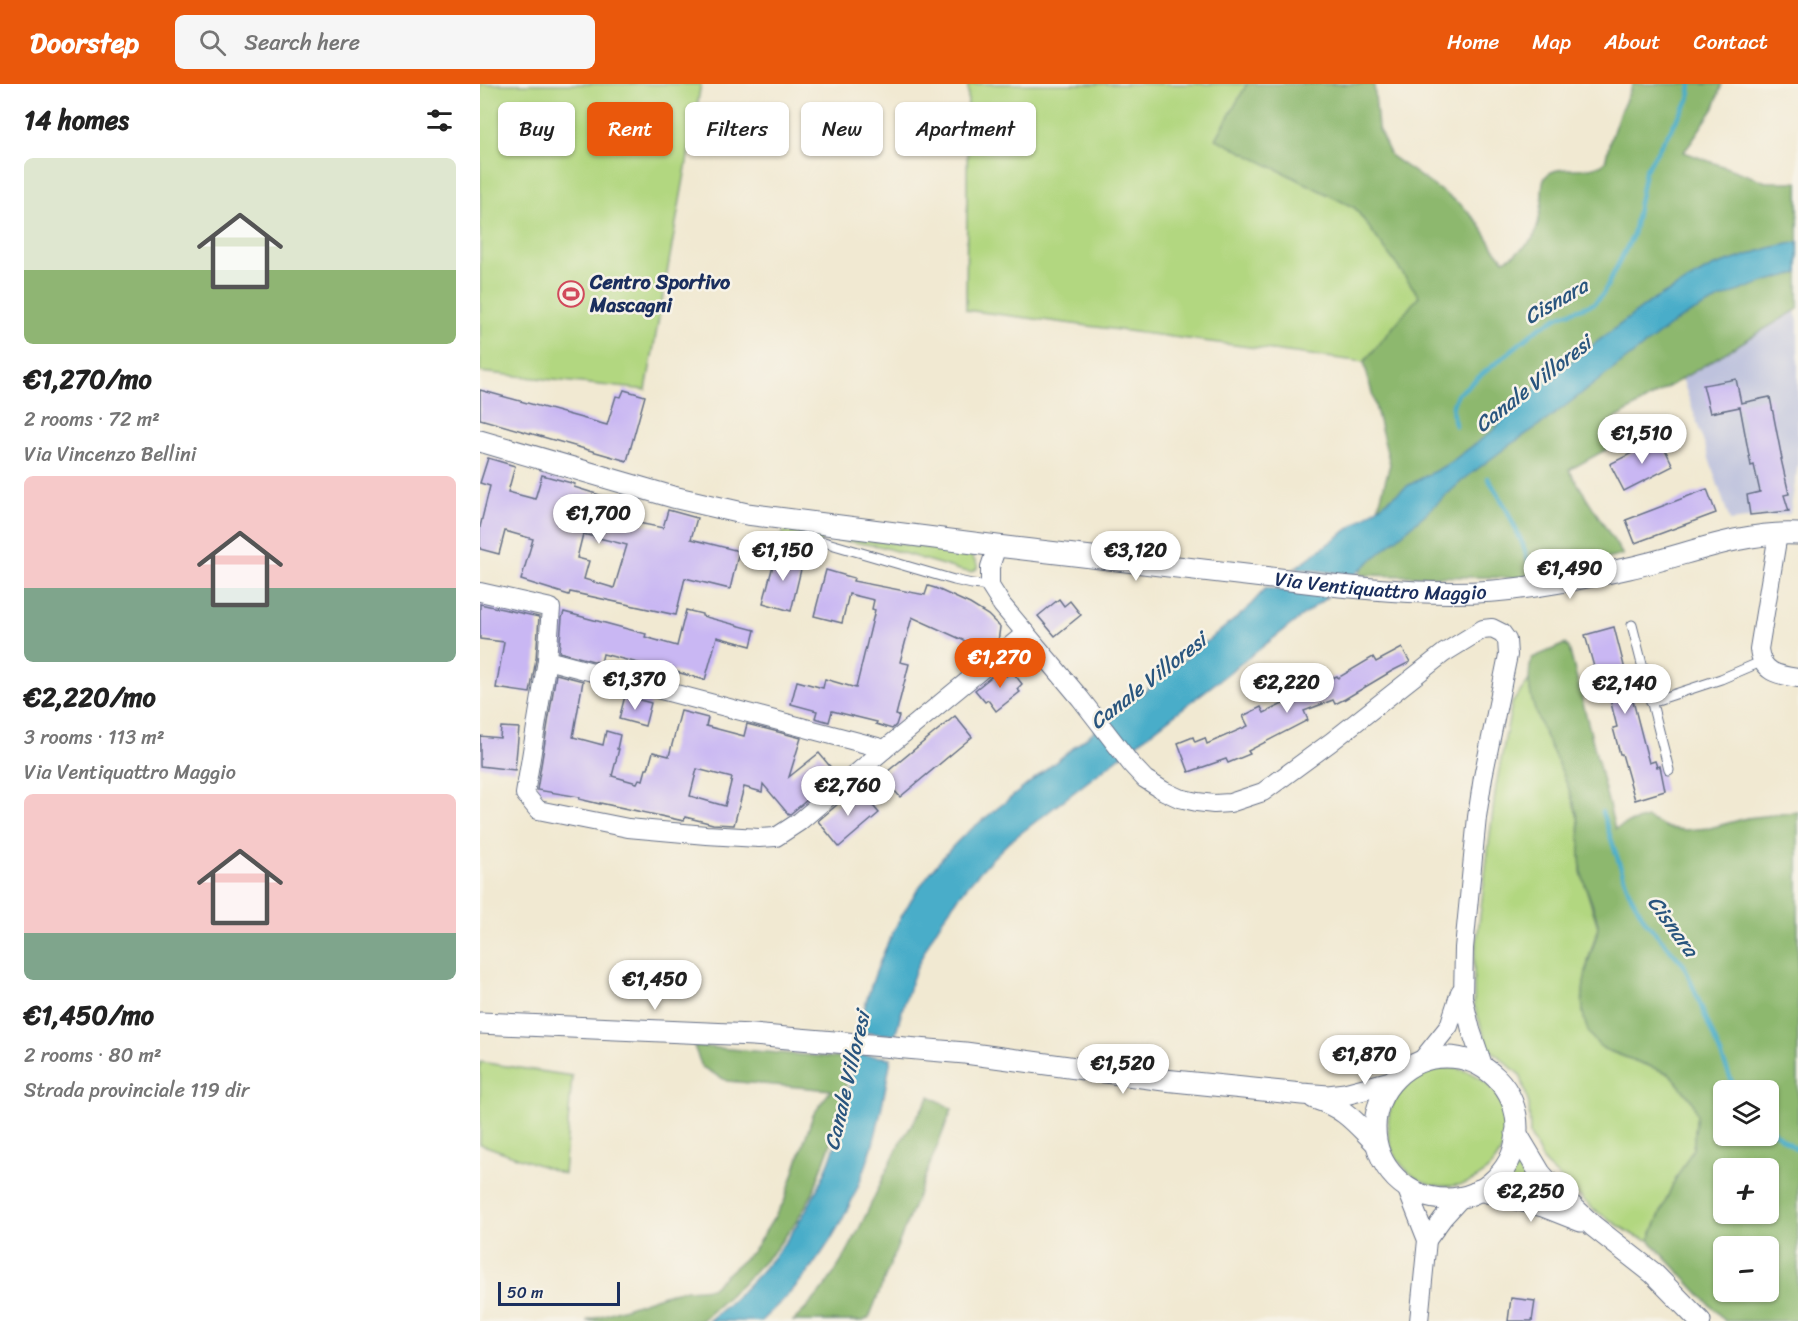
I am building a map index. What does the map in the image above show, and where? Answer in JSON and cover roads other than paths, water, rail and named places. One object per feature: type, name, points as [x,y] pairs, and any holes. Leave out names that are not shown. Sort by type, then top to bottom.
[{"type":"street","name":"Via Ventiquattro Maggio","points":[[480,443],[711,507],[997,546],[1391,591],[1456,592],[1527,588],[1631,568],[1740,539],[1788,534]]},
{"type":"street","points":[[1788,534],[1759,649],[1763,661],[1772,672],[1798,678]]},
{"type":"street","points":[[997,546],[990,567],[990,586],[1002,604],[1131,764],[1146,779],[1179,798],[1214,804],[1230,803],[1263,792],[1444,653],[1483,629],[1492,628],[1502,633],[1507,640],[1508,655],[1477,817],[1462,981],[1449,1026],[1421,1061]]},
{"type":"street","points":[[480,592],[551,608],[547,660],[525,794],[538,810],[628,828],[706,835],[776,837],[799,822],[1026,633]]},
{"type":"street","points":[[547,660],[885,749]]},
{"type":"street","points":[[1462,981],[1466,1012],[1485,1068]]},
{"type":"street","points":[[480,1023],[753,1035],[827,1041],[1012,1058],[1084,1070],[1302,1095],[1345,1094],[1391,1082]]},
{"type":"street","points":[[1427,1240],[1443,1218],[1471,1193],[1491,1182],[1505,1166],[1514,1147],[1516,1133],[1515,1114],[1509,1097],[1503,1086],[1485,1068],[1460,1058],[1440,1057],[1410,1066],[1391,1082],[1381,1099],[1375,1117],[1376,1143],[1387,1168],[1406,1187],[1428,1196],[1440,1198],[1471,1193],[1543,1206],[1593,1226]]},
{"type":"street","points":[[1302,1095],[1338,1108],[1349,1115],[1376,1143]]},
{"type":"street","points":[[1516,1133],[1540,1173],[1554,1189],[1593,1226],[1653,1273],[1700,1321]]},
{"type":"street","points":[[1406,1187],[1427,1240],[1419,1321]]},
{"type":"lane","points":[[824,542],[972,585],[990,586]]},
{"type":"lane","points":[[1632,625],[1669,770]]},
{"type":"lane","points":[[1651,702],[1720,679],[1763,661]]},
{"type":"water","name":"Canale Villoresi","points":[[1798,242],[1798,273],[1735,293],[1675,322],[1543,423],[1463,480],[1354,575],[1295,568],[1409,485],[1448,464],[1494,430],[1521,399],[1650,302],[1712,267],[1769,248]]},
{"type":"water","name":"Canale Villoresi","points":[[1266,588],[1327,597],[1008,843],[981,870],[935,931],[914,973],[895,1035],[858,1032],[874,977],[896,926],[910,901],[944,856],[964,835],[1245,611]]},
{"type":"water","name":"Canale Villoresi","points":[[855,1054],[891,1058],[873,1144],[860,1182],[842,1219],[810,1270],[761,1321],[708,1321],[730,1303],[769,1262],[802,1217],[816,1192],[840,1129]]},
{"type":"waterway","name":"Cisnara","points":[[1456,426],[1452,409],[1458,394],[1540,327],[1562,315],[1593,304],[1603,294],[1633,235],[1645,171],[1689,100],[1691,84]]},
{"type":"waterway","name":"Cisnara","points":[[1488,478],[1506,508],[1523,545],[1533,576]]},
{"type":"waterway","name":"Cisnara","points":[[1602,812],[1629,892],[1646,922],[1684,965],[1731,1080]]},
{"type":"waterway","name":"Cisnara","points":[[1779,1136],[1798,1150]]},
{"type":"place","name":"Centro Sportivo Mascagni","points":[[571,294]]}]
